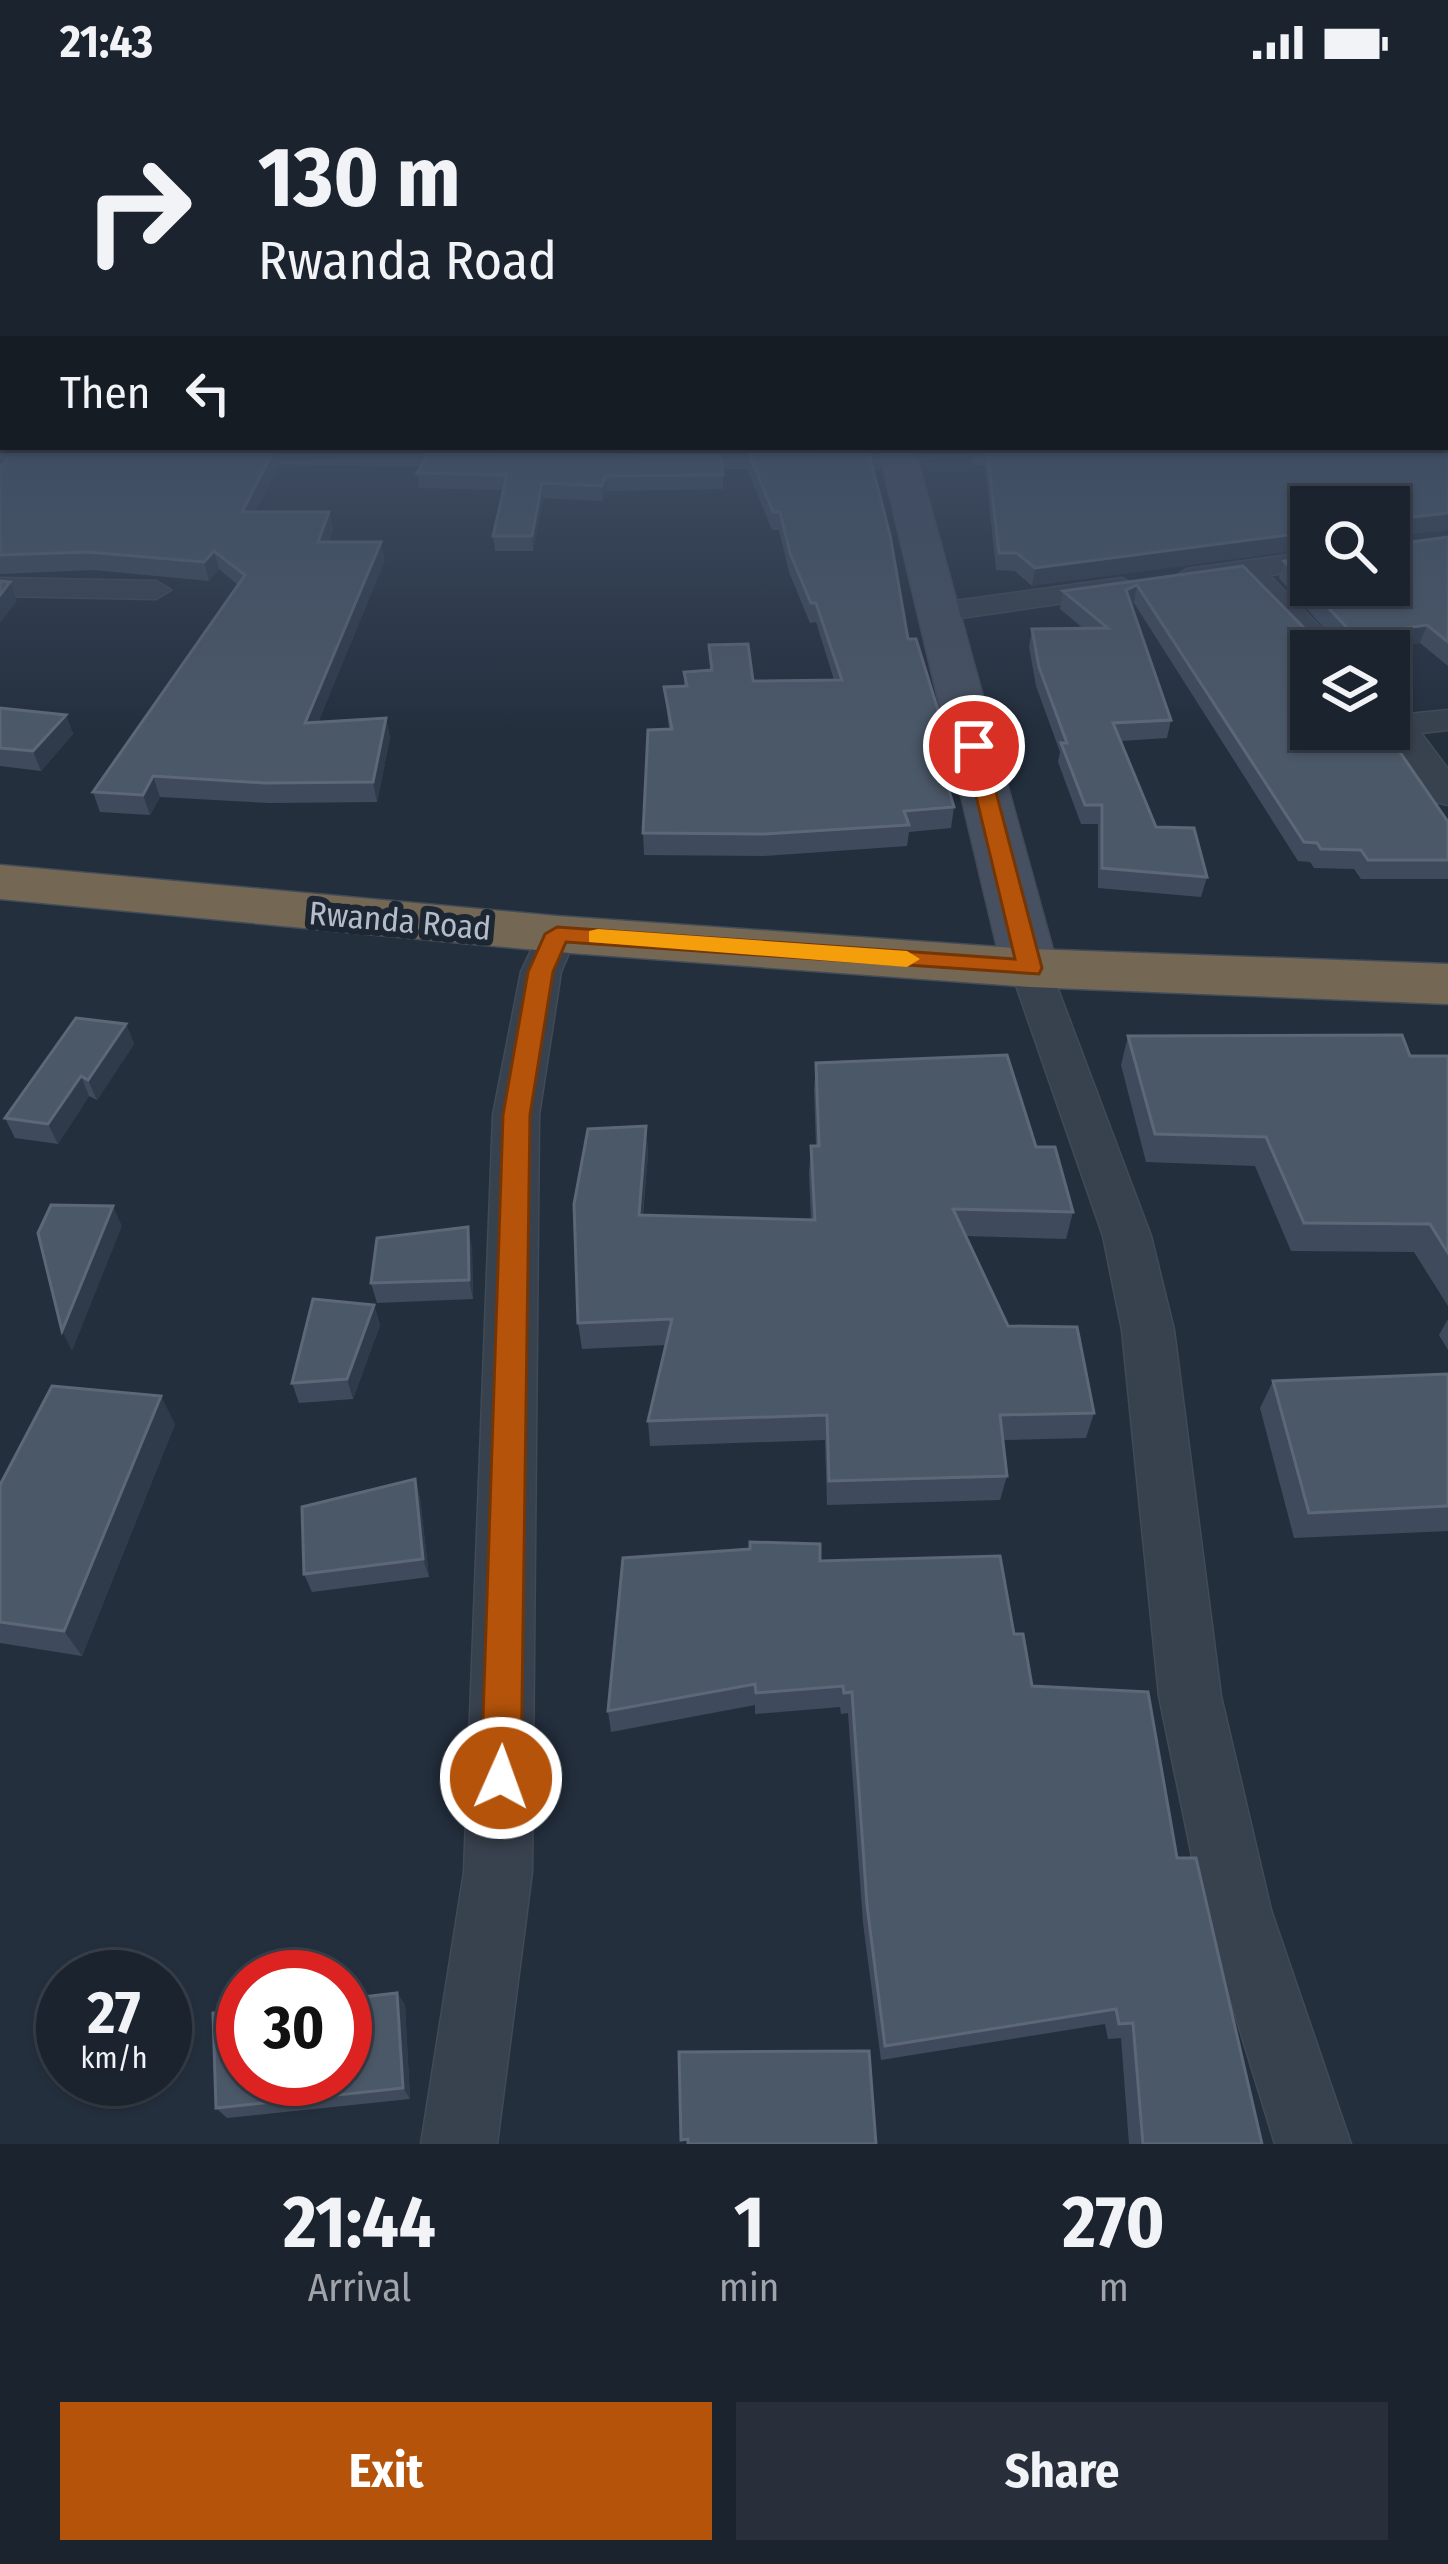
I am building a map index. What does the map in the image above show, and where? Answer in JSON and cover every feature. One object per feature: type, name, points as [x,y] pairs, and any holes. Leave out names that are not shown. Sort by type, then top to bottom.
[{"type":"highway","name":"Rwanda Road","points":[[0,882],[557,934],[1030,968],[1448,984]]},
{"type":"street","points":[[919,534],[1030,968],[1127,1236],[1148,1330],[1190,1696],[1237,1910],[1313,2144]]},
{"type":"street","points":[[940,612],[1290,564]]},
{"type":"street","points":[[1247,570],[1307,630]]},
{"type":"street","points":[[0,587],[156,590]]},
{"type":"street","points":[[1410,719],[1448,720]]},
{"type":"street","points":[[1410,740],[1448,794]]},
{"type":"street","points":[[459,2144],[498,1872],[516,1115],[541,972],[557,934]]},
{"type":"building","points":[[0,534],[321,534],[318,542],[381,542],[305,723],[386,718],[373,782],[264,783],[153,776],[143,795],[93,792],[245,575],[214,551],[204,562],[87,552],[0,555]]},
{"type":"building","points":[[785,534],[890,534],[908,639],[916,639],[943,726],[952,774],[944,774],[954,807],[904,811],[909,825],[764,834],[643,833],[648,730],[672,729],[664,687],[687,686],[684,672],[712,670],[709,645],[748,644],[753,681],[842,680],[816,603],[811,603]]},
{"type":"building","points":[[997,534],[1290,534],[1035,568],[1017,553],[999,553]]},
{"type":"building","points":[[1448,537],[1448,642],[1427,625],[1349,630],[1327,606],[1410,606],[1410,542]]},
{"type":"building","points":[[1243,566],[1306,630],[1290,630],[1290,750],[1398,750],[1448,822],[1448,860],[1368,860],[1361,850],[1321,849],[1317,843],[1304,842],[1137,585],[1126,590],[1171,720],[1113,723],[1156,827],[1194,828],[1207,877],[1102,868],[1102,805],[1085,805],[1061,743],[1067,743],[1039,667],[1032,629],[1108,628],[1063,591]]},
{"type":"building","points":[[0,708],[66,715],[33,751],[0,748]]},
{"type":"building","points":[[76,1018],[126,1024],[88,1080],[81,1076],[48,1124],[5,1118]]},
{"type":"building","points":[[1402,1035],[1410,1056],[1448,1056],[1448,1253],[1430,1224],[1304,1223],[1266,1137],[1155,1134],[1128,1036]]},
{"type":"building","points":[[1007,1055],[1036,1147],[1055,1147],[1073,1212],[953,1209],[1008,1326],[1077,1327],[1094,1413],[1000,1415],[1007,1476],[829,1481],[827,1415],[648,1421],[672,1319],[578,1323],[574,1204],[588,1129],[646,1126],[639,1215],[815,1220],[811,1146],[819,1146],[816,1063]]},
{"type":"building","points":[[51,1205],[113,1206],[62,1331],[38,1233]]},
{"type":"building","points":[[468,1227],[469,1280],[371,1283],[377,1238]]},
{"type":"building","points":[[313,1299],[374,1305],[347,1379],[292,1383]]},
{"type":"building","points":[[1448,1374],[1448,1506],[1309,1513],[1273,1381]]},
{"type":"building","points":[[52,1386],[161,1396],[64,1631],[0,1622],[0,1485]]},
{"type":"building","points":[[415,1479],[423,1559],[304,1574],[302,1507]]},
{"type":"building","points":[[750,1542],[820,1544],[820,1561],[1000,1556],[1014,1634],[1023,1634],[1032,1686],[1148,1692],[1177,1858],[1196,1858],[1262,2144],[1143,2144],[1133,2023],[1119,2024],[1116,2009],[885,2046],[867,1905],[852,1692],[844,1693],[843,1686],[756,1693],[755,1684],[608,1711],[623,1558],[750,1549]]},
{"type":"building","points":[[397,1993],[403,2088],[372,2091],[372,1996]]},
{"type":"building","points":[[213,2013],[216,2106],[235,2106],[216,2108]]},
{"type":"building","points":[[869,2051],[876,2144],[688,2144],[688,2139],[681,2140],[679,2052]]},
{"type":"slow traffic","points":[[598,937],[907,959]]},
{"type":"route","points":[[501,1778],[516,1115],[541,972],[557,934],[1030,968],[974,746]]}]
